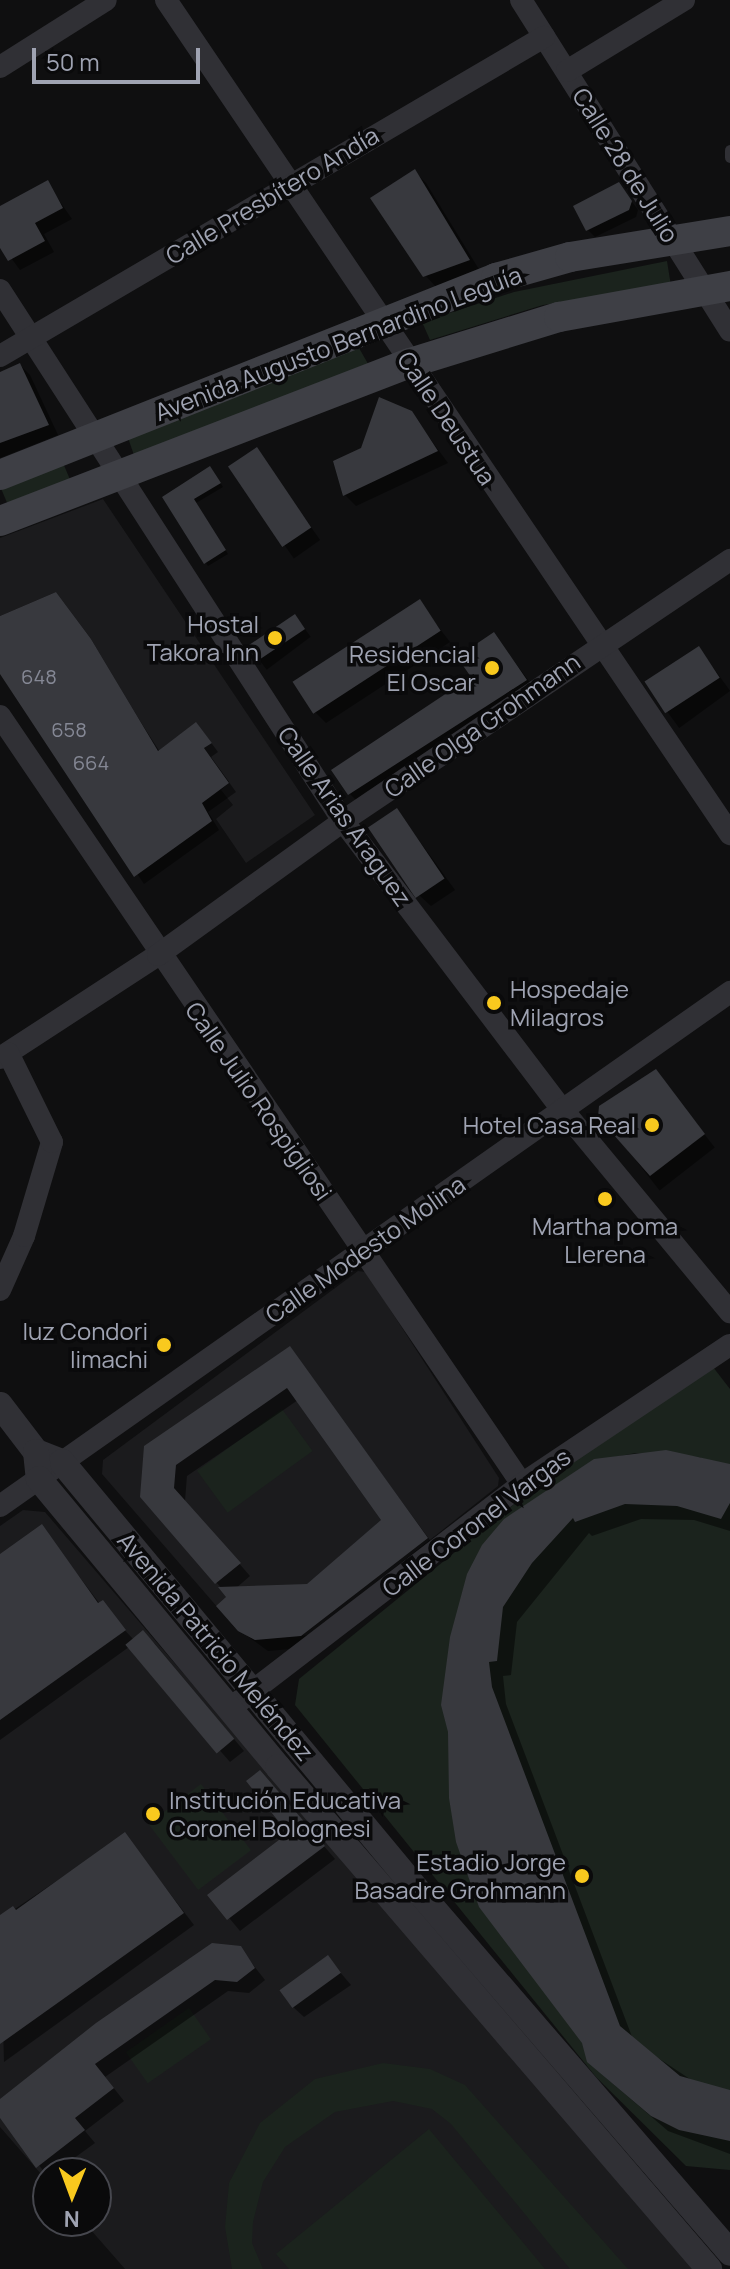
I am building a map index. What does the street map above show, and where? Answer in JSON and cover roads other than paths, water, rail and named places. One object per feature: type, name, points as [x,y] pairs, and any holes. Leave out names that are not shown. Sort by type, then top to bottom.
[{"type":"main road","name":"Avenida Augusto Bernardino Leguía","points":[[0,475],[496,278],[570,257],[730,231]]},
{"type":"main road","name":"Avenida Augusto Bernardino Leguía","points":[[0,521],[410,363],[559,317],[717,288]]},
{"type":"street","points":[[0,67],[106,0]]},
{"type":"street","name":"Calle Deustua","points":[[166,0],[286,185],[730,834]]},
{"type":"street","name":"Calle 28 de Julio","points":[[521,0],[672,238],[717,288],[730,330]]},
{"type":"street","points":[[567,71],[684,0]]},
{"type":"street","name":"Calle Presbítero Andía","points":[[0,356],[30,341],[286,185],[544,37]]},
{"type":"street","name":"Calle Arias Araguez","points":[[0,290],[93,440],[343,821],[562,1109],[730,1312]]},
{"type":"street","name":"Calle Olga Grohmann","points":[[4,1055],[158,955],[343,821],[601,643],[730,560]]},
{"type":"street","name":"Calle Julio Rospigliosi","points":[[0,716],[158,955],[522,1484]]},
{"type":"street","name":"Calle Modesto Molina","points":[[0,1506],[730,992]]},
{"type":"street","points":[[0,1290],[24,1236],[52,1142],[4,1055]]},
{"type":"street","name":"Calle Coronel Vargas","points":[[229,1709],[522,1484],[730,1345]]},
{"type":"street","points":[[0,1405],[36,1452],[39,1479]]},
{"type":"street","name":"Avenida Patricio Meléndez","points":[[36,1452],[62,1462],[302,1750],[730,2253]]},
{"type":"street","name":"Avenida Patricio Meléndez","points":[[39,1479],[278,1767],[709,2269]]},
{"type":"street","points":[[278,1767],[302,1750]]},
{"type":"lane","points":[[730,150],[730,157]]},
{"type":"place","name":"Hostal Takora Inn","points":[[275,638]]},
{"type":"place","name":"Residencial El Oscar","points":[[492,668]]},
{"type":"place","name":"Hospedaje Milagros","points":[[494,1003]]},
{"type":"place","name":"Hotel Casa Real","points":[[652,1125]]},
{"type":"place","name":"Martha poma Llerena","points":[[605,1199]]},
{"type":"place","name":"luz Condori limachi","points":[[164,1345]]},
{"type":"place","name":"Institución Educativa Coronel Bolognesi","points":[[153,1814]]},
{"type":"place","name":"Estadio Jorge Basadre Grohmann","points":[[582,1876]]}]
